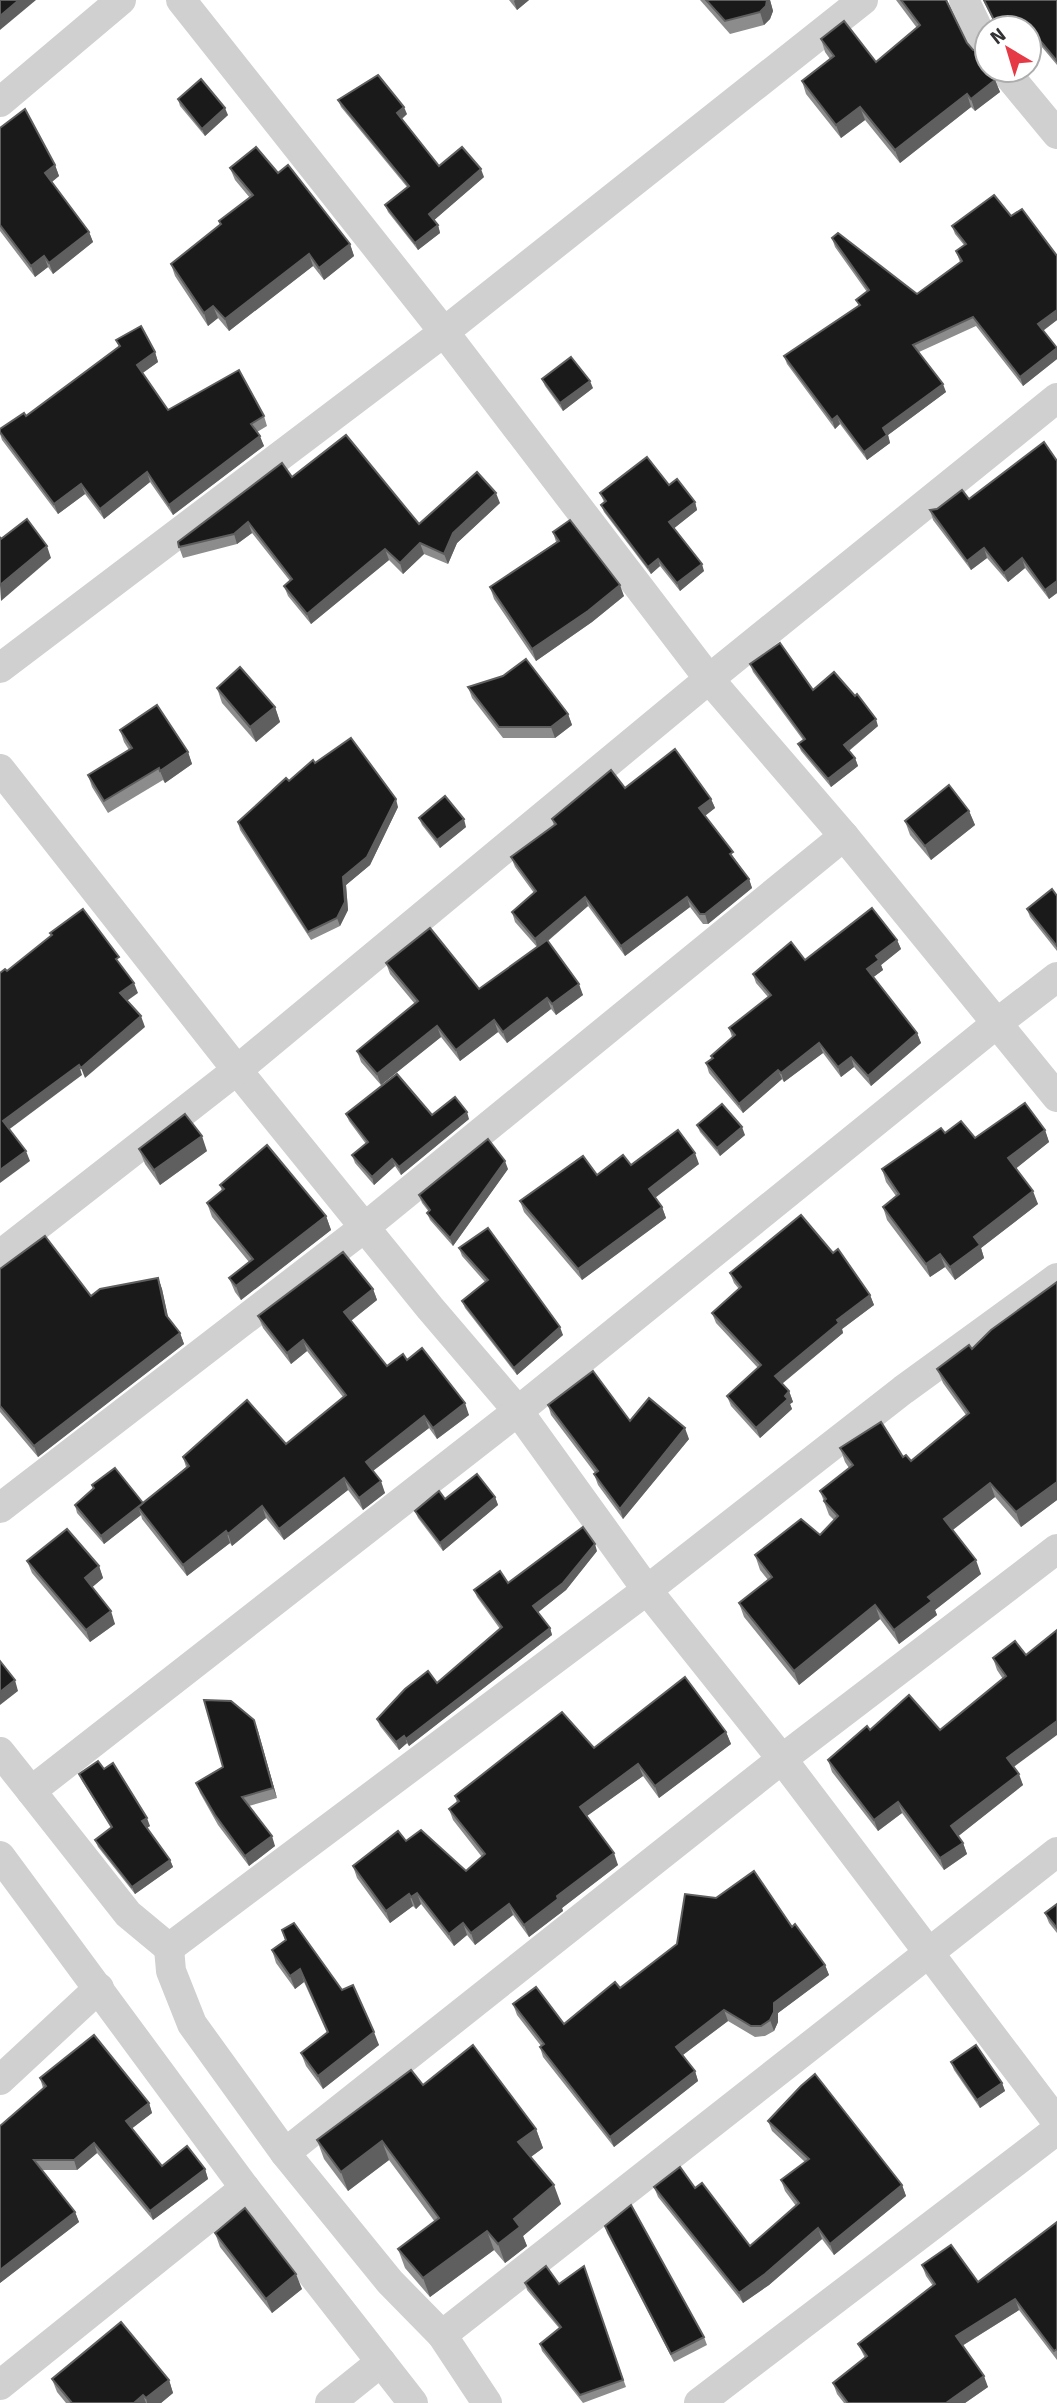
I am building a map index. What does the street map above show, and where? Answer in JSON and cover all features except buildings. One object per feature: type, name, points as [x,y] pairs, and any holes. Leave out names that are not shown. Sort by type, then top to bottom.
[{"type":"street","points":[[0,102],[121,0]]},
{"type":"street","points":[[181,0],[444,332],[709,679],[844,836],[1057,1097]]},
{"type":"street","points":[[0,668],[444,332],[863,0]]},
{"type":"street","points":[[964,0],[973,19]]},
{"type":"street","points":[[1016,84],[1057,134]]},
{"type":"street","points":[[0,1255],[237,1070],[709,679],[1057,398]]},
{"type":"street","points":[[0,769],[237,1070],[430,1308],[518,1411],[647,1590],[782,1759],[1057,2122]]},
{"type":"street","points":[[0,1508],[365,1227],[844,836]]},
{"type":"street","points":[[31,1791],[518,1411],[1057,977]]},
{"type":"street","points":[[169,1948],[647,1590],[904,1390],[1057,1278]]},
{"type":"street","points":[[285,2153],[782,1759],[1057,1549]]},
{"type":"street","points":[[0,1752],[128,1914],[169,1948],[171,1971],[192,2024],[285,2153],[390,2282],[442,2335],[487,2403]]},
{"type":"street","points":[[442,2335],[1057,1852]]},
{"type":"street","points":[[0,1856],[245,2188],[413,2403]]},
{"type":"street","points":[[0,2080],[99,1988]]},
{"type":"street","points":[[699,2403],[1057,2130]]},
{"type":"street","points":[[0,2385],[245,2188]]},
{"type":"street","points":[[330,2403],[381,2362]]}]
